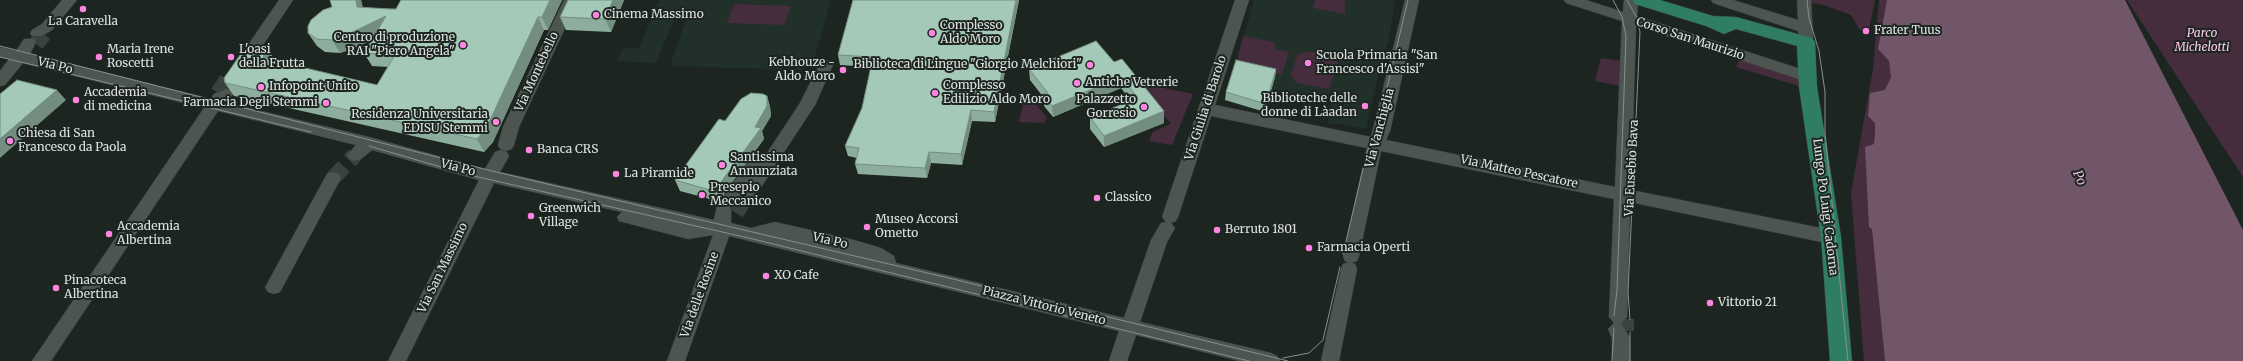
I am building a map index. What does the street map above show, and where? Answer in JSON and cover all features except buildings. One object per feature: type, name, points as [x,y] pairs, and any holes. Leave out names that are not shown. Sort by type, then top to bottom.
[{"type":"main road","name":"Corso San Maurizio","points":[[1641,0],[1712,22],[1730,31],[1806,41]]},
{"type":"main road","name":"Lungo Po Luigi Cadorna","points":[[1806,41],[1808,77],[1830,237],[1840,361]]},
{"type":"street","points":[[0,81],[70,0]]},
{"type":"street","points":[[236,75],[286,0]]},
{"type":"street","name":"Via Montebello","points":[[490,176],[503,151],[511,127],[571,0]]},
{"type":"street","name":"Via Giulia di Barolo","points":[[1130,328],[1166,228],[1242,0]]},
{"type":"street","name":"Via Vanchiglia","points":[[1330,361],[1372,153],[1382,131],[1412,0]]},
{"type":"street","name":"Corso San Maurizio","points":[[1571,0],[1808,77]]},
{"type":"street","name":"Via Eusebio Bava","points":[[1621,361],[1626,195],[1638,40],[1638,33],[1631,20],[1631,0]]},
{"type":"street","points":[[1718,0],[1806,41],[1804,0]]},
{"type":"street","name":"Via Po","points":[[0,52],[34,41],[110,79],[109,86],[116,91],[170,105],[186,107],[218,100],[328,133],[490,176],[590,198],[598,209],[604,212],[688,233],[720,228],[750,234],[957,285]]},
{"type":"street","points":[[720,228],[733,205],[807,104],[813,90],[824,74],[826,65]]},
{"type":"street","points":[[41,361],[218,100]]},
{"type":"street","name":"Via Matteo Pescatore","points":[[1206,109],[1377,142],[1830,237]]},
{"type":"street","points":[[355,156],[369,143]]},
{"type":"street","name":"Via San Massimo","points":[[397,361],[490,176]]},
{"type":"street","points":[[274,287],[333,178]]},
{"type":"street","name":"Via delle Rosine","points":[[676,361],[720,228]]},
{"type":"street","name":"Piazza Vittorio Veneto","points":[[957,285],[1271,361]]},
{"type":"street","points":[[1118,361],[1130,328]]},
{"type":"shaded area","points":[[660,0],[831,0],[813,64],[802,70],[670,66],[687,17],[675,17],[656,63],[617,61],[623,48],[639,48]]},
{"type":"shaded area","name":"Scuola Primaria \"San Francesco d'Assisi\"","points":[[1254,0],[1395,0],[1388,43],[1382,58],[1366,129],[1337,123],[1328,124],[1333,101],[1271,90],[1235,68]]},
{"type":"green space","points":[[1315,0],[1345,0],[1345,14],[1313,8]]},
{"type":"green space","points":[[1804,0],[1875,0],[1868,34],[1860,30],[1851,15],[1824,5],[1805,2]]},
{"type":"green space","points":[[1879,0],[1905,0],[1886,361],[1864,361],[1851,193],[1873,69]]},
{"type":"green space","name":"Parco Michelotti","points":[[2127,0],[2243,0],[2243,177]]},
{"type":"green space","points":[[734,4],[791,6],[784,25],[727,23]]},
{"type":"green space","points":[[1243,36],[1273,42],[1276,45],[1275,49],[1289,52],[1282,75],[1236,65]]},
{"type":"green space","points":[[1308,51],[1330,55],[1338,62],[1329,89],[1297,83],[1291,76],[1297,55]]},
{"type":"green space","points":[[1741,57],[1800,75],[1799,86],[1736,67]]},
{"type":"green space","points":[[1601,58],[1628,62],[1626,87],[1595,81]]},
{"type":"green space","points":[[1144,84],[1193,94],[1172,145],[1149,141],[1153,132],[1171,124],[1142,89]]},
{"type":"green space","points":[[1026,91],[1047,118],[1044,123],[1019,122]]},
{"type":"water","name":"Po","points":[[1887,0],[2125,0],[2243,230],[2243,361],[1885,361],[1872,229],[1869,227],[1865,147],[1874,144],[1875,134],[1875,123],[1868,116],[1870,93],[1885,90],[1891,77],[1889,61],[1878,49]]},
{"type":"tunnel","points":[[36,44],[44,34]]},
{"type":"tunnel","points":[[218,93],[229,77]]},
{"type":"tunnel","points":[[333,178],[355,155]]},
{"type":"tunnel","points":[[736,213],[744,200]]},
{"type":"tunnel","points":[[1626,319],[1626,331]]},
{"type":"tram line","points":[[1343,254],[1367,152],[1377,130],[1408,0]]},
{"type":"tram line","points":[[1613,0],[1622,17],[1626,36],[1617,290],[1614,316]]},
{"type":"tram line","points":[[1627,0],[1637,18],[1640,32],[1628,292],[1630,320]]},
{"type":"tram line","points":[[1807,0],[1809,18],[1819,51],[1825,92],[1825,133],[1848,361]]},
{"type":"tram line","points":[[0,46],[492,171],[953,279],[1288,361]]},
{"type":"tram line","points":[[0,57],[311,132]]},
{"type":"tram line","points":[[369,146],[465,174],[749,238],[1249,361]]},
{"type":"tram line","points":[[1283,358],[1309,353],[1323,340],[1340,267]]},
{"type":"tram line","points":[[1612,361],[1614,328]]},
{"type":"tram line","points":[[1630,332],[1630,361]]},
{"type":"place","name":"La Caravella","points":[[83,9]]},
{"type":"place","name":"Cinema Massimo","points":[[596,15]]},
{"type":"place","name":"Frater Tuus","points":[[1866,31]]},
{"type":"place","name":"Complesso Aldo Moro","points":[[932,33]]},
{"type":"place","name":"Centro di produzione RAI \"Piero Angela\"","points":[[463,45]]},
{"type":"place","name":"Maria Irene Roscetti","points":[[99,57]]},
{"type":"place","name":"L'oasi della Frutta","points":[[231,57]]},
{"type":"place","name":"Scuola Primaria \"San Francesco d'Assisi\"","points":[[1308,63]]},
{"type":"place","name":"Biblioteca di Lingue \"Giorgio Melchiori\"","points":[[1090,65]]},
{"type":"place","name":"Kebhouze - Aldo Moro","points":[[843,70]]},
{"type":"place","name":"Antiche Vetrerie","points":[[1077,83]]},
{"type":"place","name":"Infopoint Unito","points":[[261,87]]},
{"type":"place","name":"Complesso Edilizio Aldo Moro","points":[[935,93]]},
{"type":"place","name":"Accademia di medicina","points":[[76,100]]},
{"type":"place","name":"Farmacia Degli Stemmi","points":[[326,103]]},
{"type":"place","name":"Biblioteche delle donne di Làadan","points":[[1365,106]]},
{"type":"place","name":"Palazzetto Gorresio","points":[[1144,107]]},
{"type":"place","name":"Residenza Universitaria EDISU Stemmi","points":[[496,122]]},
{"type":"place","name":"Chiesa di San Francesco da Paola","points":[[10,141]]},
{"type":"place","name":"Banca CRS","points":[[529,150]]},
{"type":"place","name":"Santissima Annunziata","points":[[722,165]]},
{"type":"place","name":"La Piramide","points":[[616,174]]},
{"type":"place","name":"Presepio Meccanico","points":[[702,195]]},
{"type":"place","name":"Classico","points":[[1097,198]]},
{"type":"place","name":"Greenwich Village","points":[[531,216]]},
{"type":"place","name":"Museo Accorsi Ometto","points":[[867,227]]},
{"type":"place","name":"Berruto 1801","points":[[1217,230]]},
{"type":"place","name":"Accademia Albertina","points":[[109,234]]},
{"type":"place","name":"Farmacia Operti","points":[[1309,248]]},
{"type":"place","name":"XO Cafe","points":[[766,276]]},
{"type":"place","name":"Pinacoteca Albertina","points":[[56,288]]},
{"type":"place","name":"Vittorio 21","points":[[1710,303]]}]
